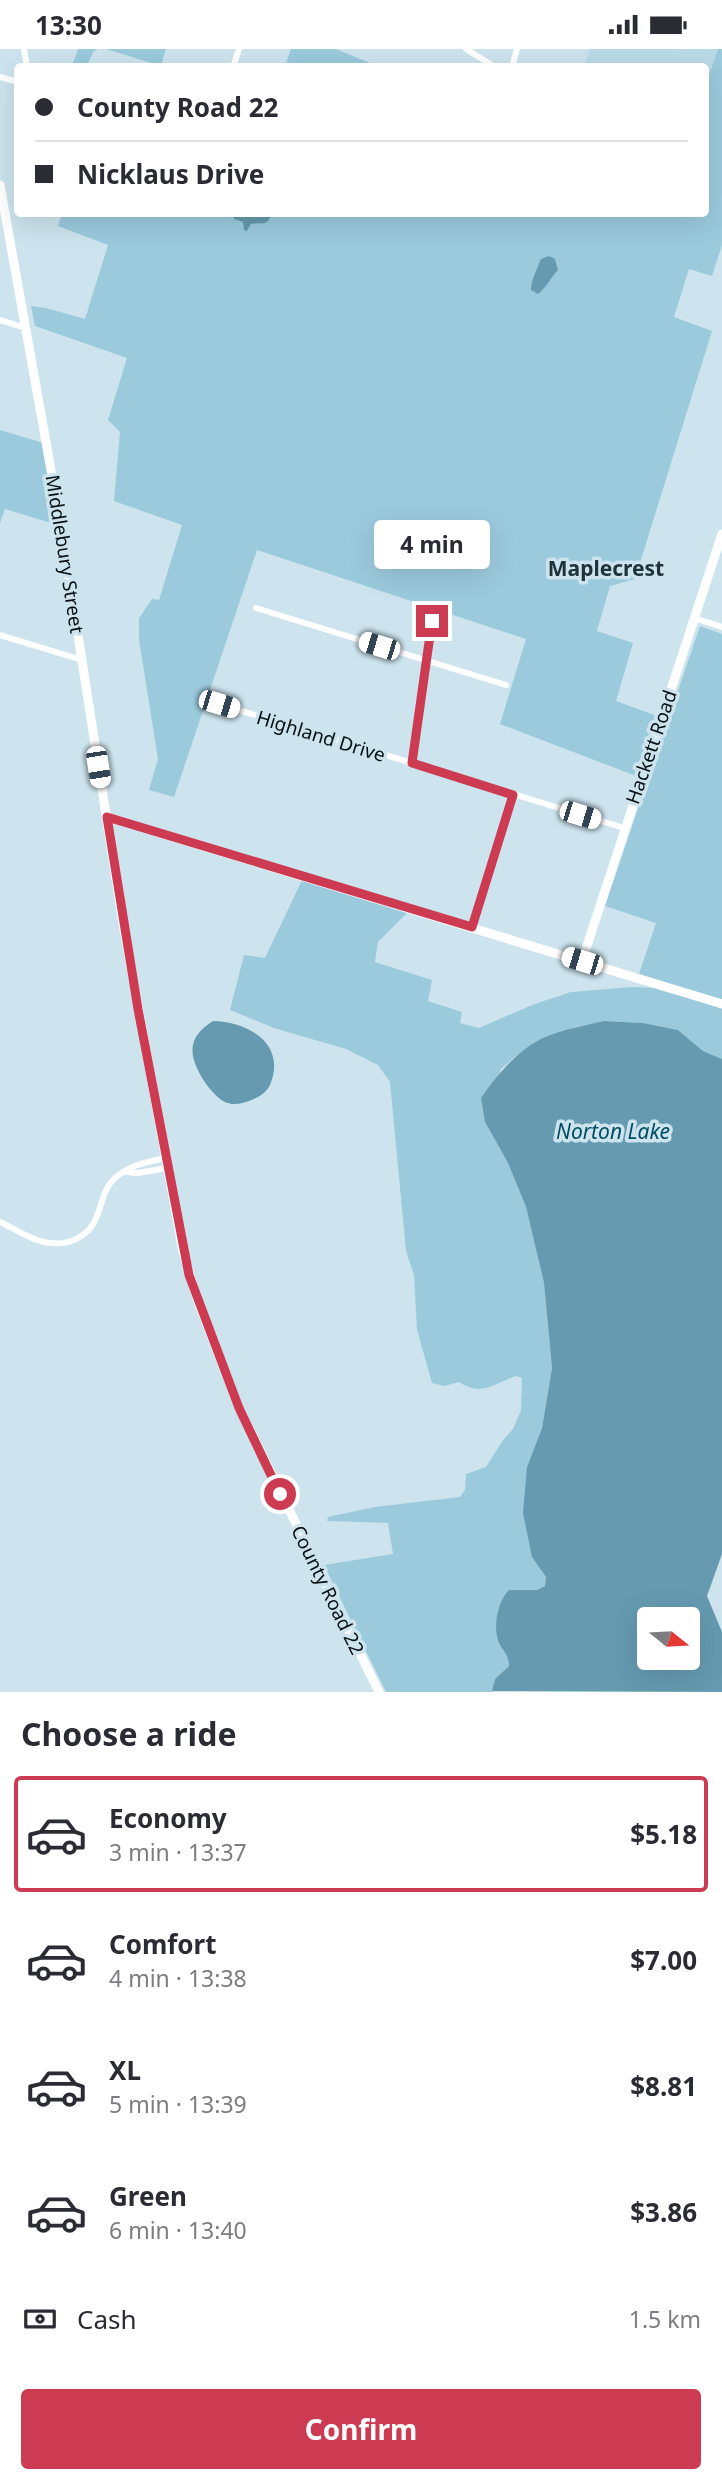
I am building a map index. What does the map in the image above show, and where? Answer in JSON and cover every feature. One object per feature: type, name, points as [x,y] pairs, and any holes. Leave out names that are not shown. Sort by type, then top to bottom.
[{"type":"main road","name":"Middlebury Street","points":[[0,185],[82,660],[123,924]]},
{"type":"main road","name":"Hackett Road","points":[[582,961],[722,534]]},
{"type":"main road","points":[[107,817],[722,1004]]},
{"type":"main road","name":"County Road 22","points":[[123,924],[189,1275],[219,1358],[262,1456],[379,1692]]},
{"type":"street","points":[[466,49],[489,63]]},
{"type":"street","points":[[0,320],[26,328]]},
{"type":"street","points":[[256,608],[506,685]]},
{"type":"street","points":[[694,618],[722,627]]},
{"type":"street","points":[[412,763],[432,621]]},
{"type":"street","points":[[0,635],[82,660]]},
{"type":"street","name":"Highland Drive","points":[[219,704],[624,828]]},
{"type":"street","points":[[472,927],[513,795]]},
{"type":"street","points":[[0,1222],[40,1242],[65,1244],[73,1241],[92,1226],[109,1185],[136,1165],[165,1158]]},
{"type":"street","points":[[125,1172],[138,1173],[167,1168]]},
{"type":"shaded area","points":[[78,49],[97,49],[88,63],[73,63]]},
{"type":"shaded area","points":[[106,49],[166,49],[162,63],[151,63]]},
{"type":"shaded area","points":[[291,49],[336,49],[370,63],[286,63]]},
{"type":"shaded area","points":[[590,49],[718,49],[709,75],[709,63],[585,63]]},
{"type":"shaded area","points":[[718,49],[722,49],[722,245],[712,276],[689,269],[674,317],[712,331],[635,579],[610,586],[597,631],[633,643],[616,701],[657,716],[636,776],[500,724],[526,639],[257,550],[174,797],[149,790],[158,759],[139,640],[139,618],[152,599],[159,600],[182,525],[114,501],[120,432],[108,420],[127,358],[35,326],[31,306],[85,319],[108,245],[58,226],[61,217],[233,217],[244,222],[249,229],[251,224],[266,222],[270,217],[709,217],[709,75]]},
{"type":"shaded area","points":[[0,430],[47,444],[61,526],[5,509],[0,523]]},
{"type":"shaded area","points":[[700,626],[722,634],[722,1004],[639,974],[656,923],[605,906]]},
{"type":"shaded area","points":[[302,880],[408,912],[378,942],[375,962],[432,980],[428,1001],[462,1012],[460,1023],[479,1028],[532,1005],[571,992],[631,987],[655,988],[722,1007],[722,1059],[703,1051],[678,1030],[643,1023],[604,1021],[553,1034],[518,1054],[501,1069],[485,1122],[508,1163],[526,1207],[544,1283],[552,1368],[542,1428],[527,1467],[532,1557],[546,1577],[545,1586],[537,1590],[509,1590],[499,1643],[509,1657],[509,1666],[495,1679],[493,1692],[386,1692],[324,1565],[393,1554],[388,1523],[327,1521],[328,1517],[375,1507],[460,1497],[465,1490],[466,1474],[486,1467],[513,1429],[521,1410],[522,1378],[516,1376],[481,1389],[474,1389],[459,1382],[444,1386],[432,1383],[417,1330],[414,1275],[406,1251],[390,1082],[378,1065],[346,1049],[274,1028],[230,1010],[244,955],[265,958]]},
{"type":"water","points":[[233,217],[270,217],[266,222],[251,224],[247,231],[244,230],[243,222]]},
{"type":"water","points":[[549,256],[555,259],[558,270],[538,294],[531,290],[533,278],[541,259]]},
{"type":"water","points":[[213,1021],[226,1022],[251,1031],[269,1047],[274,1071],[270,1085],[259,1097],[239,1104],[226,1103],[212,1091],[201,1076],[194,1060],[193,1045],[203,1028]]},
{"type":"water","name":"Norton Lake","points":[[604,1021],[643,1023],[678,1030],[703,1051],[722,1059],[722,1554],[707,1596],[722,1632],[722,1692],[492,1691],[495,1679],[509,1666],[496,1632],[501,1602],[509,1590],[537,1590],[545,1586],[546,1577],[532,1557],[523,1513],[527,1467],[542,1428],[552,1368],[544,1283],[526,1207],[508,1163],[485,1122],[481,1098],[504,1068],[523,1051],[556,1033]]},
{"type":"district","name":"Maplecrest","points":[[606,569]]},
{"type":"route","points":[[280,1494],[239,1408],[197,1299],[183,1252],[123,924],[107,817],[472,927],[513,795],[412,763],[432,621]]}]
